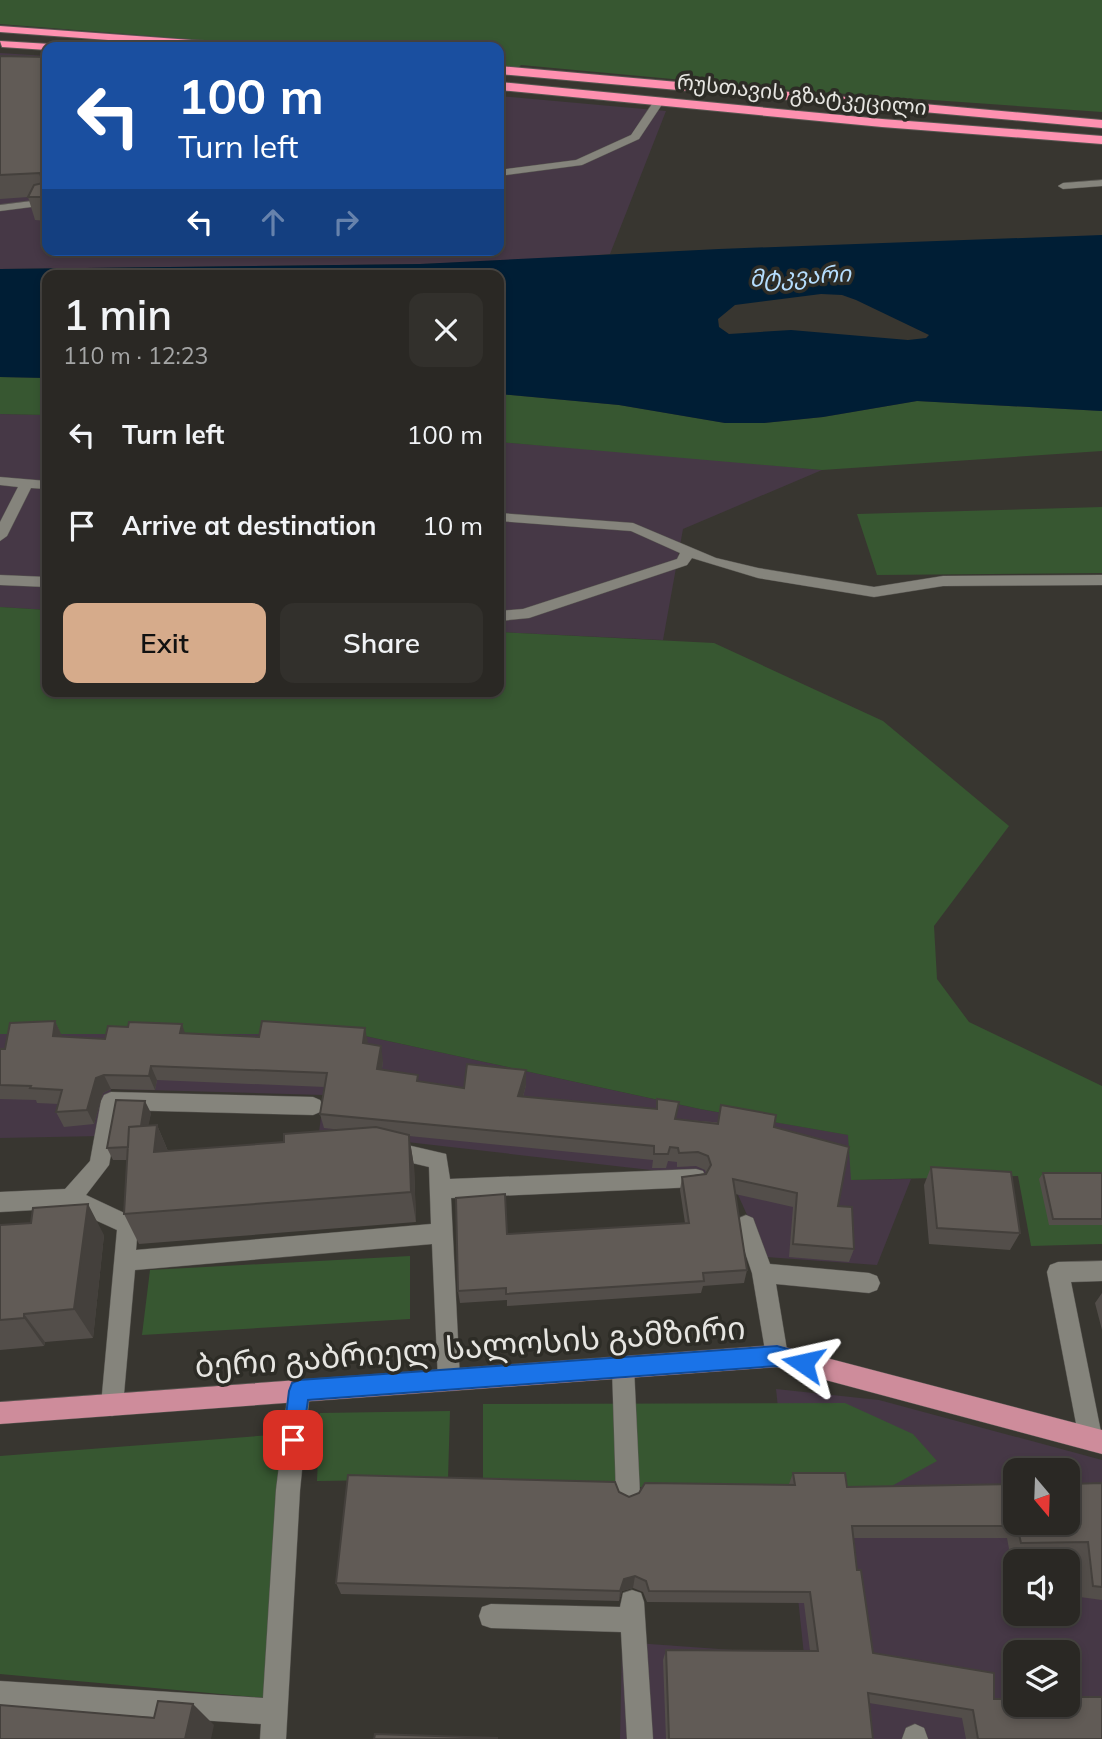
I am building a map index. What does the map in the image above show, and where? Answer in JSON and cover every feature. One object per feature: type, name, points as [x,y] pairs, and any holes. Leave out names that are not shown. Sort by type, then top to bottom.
[{"type":"highway","points":[[0,29],[178,42]]},
{"type":"highway","points":[[0,44],[42,47]]},
{"type":"highway","name":"რუსთავის გზატკეცილი","points":[[504,70],[1102,124]]},
{"type":"highway","name":"რუსთავის გზატკეცილი","points":[[504,86],[882,123],[1102,140]]},
{"type":"main road","name":"ბერი გაბრიელ სალოსის გამზირი","points":[[0,1413],[777,1356],[1097,1440]]},
{"type":"street","points":[[504,172],[578,163],[635,136],[660,100]]},
{"type":"street","points":[[1063,186],[1102,183]]},
{"type":"street","points":[[0,208],[42,203]]},
{"type":"street","points":[[0,481],[42,485]]},
{"type":"street","points":[[0,536],[26,485]]},
{"type":"street","points":[[504,517],[632,527],[711,561],[758,573],[874,592],[943,580],[1102,580]]},
{"type":"street","points":[[504,616],[524,614],[682,562],[690,550]]},
{"type":"street","points":[[0,579],[42,582]]},
{"type":"street","points":[[69,1198],[99,1165],[111,1101],[313,1106]]},
{"type":"street","points":[[388,1150],[439,1160],[449,1380]]},
{"type":"street","points":[[440,1189],[696,1178]]},
{"type":"street","points":[[0,1202],[69,1198],[128,1225],[112,1405]]},
{"type":"street","points":[[746,1225],[762,1273],[777,1356]]},
{"type":"street","points":[[125,1261],[442,1233]]},
{"type":"street","points":[[1097,1440],[1058,1272],[1102,1271]]},
{"type":"street","points":[[762,1273],[869,1283]]},
{"type":"street","points":[[623,1367],[628,1495]]},
{"type":"street","points":[[273,1739],[288,1490],[299,1391]]},
{"type":"street","points":[[491,1616],[633,1611],[640,1739]]},
{"type":"street","points":[[0,1694],[275,1712]]},
{"type":"shaded area","points":[[0,53],[42,56],[42,256],[504,256],[504,96],[666,111],[610,254],[537,260],[420,264],[0,269]]},
{"type":"shaded area","points":[[0,414],[42,415],[42,610],[0,607]]},
{"type":"shaded area","points":[[504,442],[822,470],[683,529],[663,640],[504,632]]},
{"type":"shaded area","points":[[0,1034],[356,1034],[700,1109],[849,1135],[852,1180],[911,1179],[877,1265],[766,1257],[734,1186],[712,1177],[319,1132],[324,1095],[111,1089],[102,1136],[0,1138]]},
{"type":"shaded area","points":[[776,1389],[879,1400],[1102,1460],[1102,1739],[620,1739],[622,1642],[804,1655]]},
{"type":"green space","points":[[0,0],[1102,0],[1102,112],[790,90],[521,65],[518,68],[504,67],[504,42],[227,42],[0,24]]},
{"type":"green space","points":[[0,377],[42,378],[42,415],[0,414]]},
{"type":"green space","points":[[504,394],[619,405],[725,423],[764,423],[823,417],[917,401],[1102,411],[1102,451],[822,470],[504,442]]},
{"type":"green space","points":[[1102,507],[1102,573],[877,575],[857,514]]},
{"type":"green space","points":[[0,607],[42,610],[42,697],[504,697],[504,632],[714,643],[883,721],[1009,826],[934,926],[937,979],[969,1022],[1102,1086],[1102,1244],[1031,1246],[1018,1176],[851,1180],[848,1135],[700,1109],[356,1034],[0,1034]]},
{"type":"green space","points":[[410,1256],[410,1319],[142,1335],[150,1270]]},
{"type":"green space","points":[[845,1403],[913,1434],[937,1461],[879,1493],[483,1483],[483,1404]]},
{"type":"green space","points":[[450,1411],[448,1479],[317,1481],[320,1413]]},
{"type":"green space","points":[[284,1434],[264,1698],[0,1674],[0,1456]]},
{"type":"water","name":"მტკვარი","points":[[1102,235],[1102,411],[917,401],[823,417],[764,423],[725,423],[619,405],[504,394],[504,270],[42,270],[42,378],[0,377],[0,269],[420,264],[719,249]],"holes":[[[821,294],[842,295],[929,335],[926,338],[908,340],[791,330],[729,334],[719,327],[718,319],[735,305]]]},
{"type":"building","points":[[0,56],[42,57],[42,180],[40,173],[0,175]]},
{"type":"building","points":[[42,183],[42,197],[28,197],[34,185]]},
{"type":"building","points":[[55,1021],[53,1036],[105,1039],[108,1026],[128,1027],[129,1022],[182,1024],[180,1033],[259,1037],[262,1021],[365,1028],[363,1043],[381,1046],[377,1069],[418,1075],[417,1081],[464,1088],[467,1064],[526,1070],[518,1096],[657,1109],[657,1099],[679,1102],[675,1119],[718,1124],[721,1105],[776,1115],[774,1127],[849,1147],[838,1206],[852,1207],[854,1249],[793,1244],[797,1193],[733,1179],[747,1270],[703,1273],[704,1281],[506,1294],[506,1288],[458,1291],[456,1198],[505,1194],[507,1234],[689,1223],[682,1177],[706,1174],[711,1165],[708,1156],[698,1152],[679,1153],[678,1148],[670,1147],[668,1154],[654,1154],[654,1146],[320,1114],[327,1073],[151,1066],[149,1076],[104,1075],[96,1078],[87,1110],[56,1112],[62,1090],[0,1085],[0,1049],[5,1049],[10,1023]]},
{"type":"building","points":[[116,1100],[145,1101],[141,1126],[129,1127],[128,1147],[107,1148]]},
{"type":"building","points":[[157,1125],[154,1152],[284,1142],[284,1134],[376,1127],[409,1135],[411,1192],[124,1214],[129,1127]]},
{"type":"building","points":[[931,1167],[1011,1172],[1020,1233],[937,1228]]},
{"type":"building","points":[[1043,1173],[1102,1173],[1102,1219],[1053,1219]]},
{"type":"building","points":[[88,1204],[74,1309],[24,1314],[24,1318],[0,1320],[0,1225],[31,1223],[33,1208]]},
{"type":"building","points":[[793,1473],[845,1473],[847,1487],[1003,1484],[1003,1526],[852,1526],[857,1570],[861,1570],[873,1653],[994,1673],[994,1699],[1003,1699],[1003,1717],[1080,1717],[1080,1697],[1102,1697],[1102,1739],[978,1739],[973,1710],[868,1693],[873,1739],[669,1739],[666,1650],[818,1651],[810,1592],[649,1591],[646,1581],[635,1576],[624,1579],[620,1591],[336,1583],[348,1475],[615,1482],[619,1492],[629,1497],[639,1493],[645,1483],[795,1485]]},
{"type":"building","points":[[1102,1483],[1102,1587],[1093,1586],[1088,1542],[1021,1543],[1019,1535],[1080,1535],[1080,1484]]},
{"type":"building","points":[[158,1701],[193,1704],[185,1739],[0,1739],[0,1705],[154,1718]]},
{"type":"building","points":[[375,1734],[497,1738],[497,1739],[374,1739]]},
{"type":"route","points":[[293,1440],[299,1391],[777,1356],[803,1363]]}]
